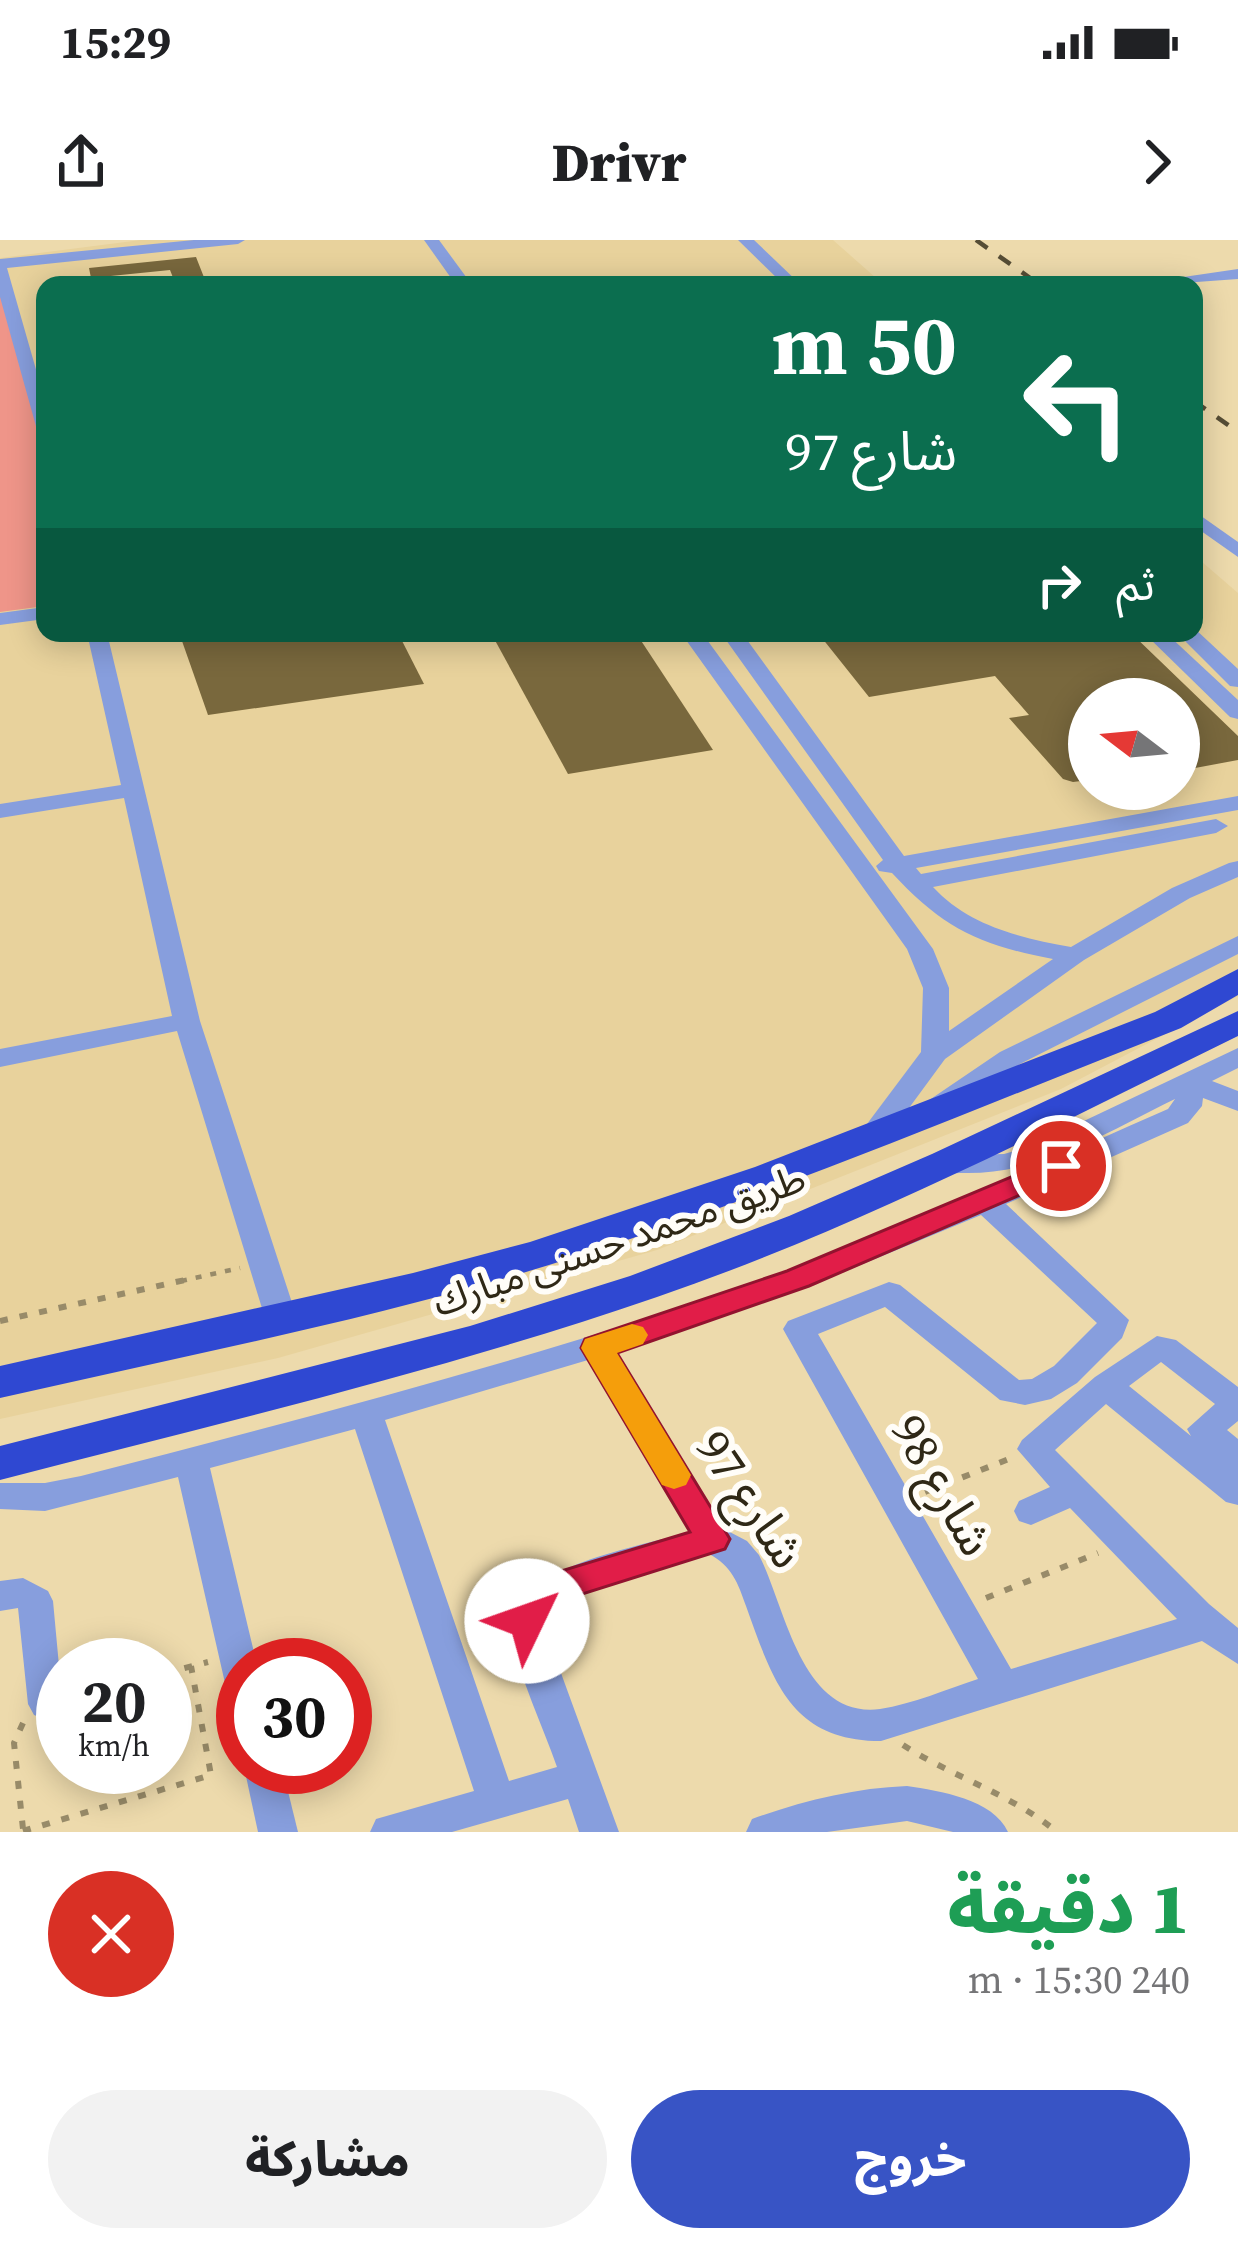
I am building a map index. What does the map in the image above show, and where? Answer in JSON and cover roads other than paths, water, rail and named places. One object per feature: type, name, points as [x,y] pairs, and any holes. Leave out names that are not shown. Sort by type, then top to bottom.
[{"type":"highway","name":"طريق محمد حسنى مبارك","points":[[0,1382],[559,1248],[658,1216],[1168,1020],[1238,980]]},
{"type":"highway","name":"طريق محمد حسنى مبارك","points":[[0,1463],[472,1341],[704,1263],[946,1163],[1238,1022]]},
{"type":"street","points":[[1,257],[165,240]]},
{"type":"street","points":[[412,240],[437,276]]},
{"type":"street","points":[[431,240],[457,276]]},
{"type":"street","points":[[745,240],[783,276]]},
{"type":"street","points":[[770,240],[807,276]]},
{"type":"street","points":[[1,257],[228,241]]},
{"type":"street","points":[[1,257],[36,397]]},
{"type":"street","points":[[1203,279],[1238,274]]},
{"type":"street","points":[[1203,524],[1238,551]]},
{"type":"street","points":[[0,619],[36,614]]},
{"type":"street","points":[[99,642],[187,1021],[281,1318]]},
{"type":"street","points":[[698,642],[928,965],[936,988],[935,1053]]},
{"type":"street","points":[[707,655],[735,642]]},
{"type":"street","points":[[738,642],[906,873],[936,905],[982,934],[1023,948],[1075,955]]},
{"type":"street","points":[[1164,642],[1238,712]]},
{"type":"street","points":[[1197,642],[1238,681]]},
{"type":"street","points":[[0,811],[132,790]]},
{"type":"street","points":[[906,873],[1238,803]]},
{"type":"street","points":[[864,870],[906,873],[1238,822]]},
{"type":"street","points":[[874,1135],[935,1053],[1075,955],[1181,893],[1238,868]]},
{"type":"street","points":[[918,1118],[1010,1058],[1238,944]]},
{"type":"street","points":[[0,1058],[187,1021]]},
{"type":"street","points":[[946,1163],[1004,1164],[1039,1154],[1238,1057]]},
{"type":"street","points":[[1192,1082],[1238,1102]]},
{"type":"street","points":[[0,1496],[45,1497],[368,1415],[597,1348],[798,1279],[1178,1116],[1188,1106],[1192,1082]]},
{"type":"street","name":"شارع 98","points":[[983,1200],[1114,1320],[1111,1330],[1043,1391],[1028,1395],[1011,1391],[889,1293],[799,1329],[1004,1689]]},
{"type":"street","name":"شارع 97","points":[[597,1348],[712,1539],[735,1550],[747,1565],[806,1702],[840,1725],[881,1725],[1004,1689]]},
{"type":"street","points":[[1238,1459],[1204,1430],[1234,1401],[1167,1350],[1157,1348],[1034,1449],[1196,1615],[1238,1649]]},
{"type":"street","points":[[1106,1386],[1238,1492]]},
{"type":"street","points":[[368,1415],[496,1802]]},
{"type":"street","points":[[191,1460],[233,1638]]},
{"type":"street","points":[[1030,1511],[1074,1490]]},
{"type":"street","points":[[599,1832],[528,1631],[529,1611],[554,1588],[712,1539]]},
{"type":"street","points":[[0,1596],[23,1594],[35,1600],[39,1638]]},
{"type":"street","points":[[1004,1689],[1192,1631],[1198,1624],[1196,1615]]},
{"type":"street","points":[[390,1832],[580,1778]]},
{"type":"street","points":[[269,1794],[278,1832]]},
{"type":"street","points":[[766,1832],[893,1802],[936,1807],[988,1832]]},
{"type":"railway","points":[[976,240],[1027,276]]},
{"type":"railway","points":[[1203,407],[1238,432]]}]
